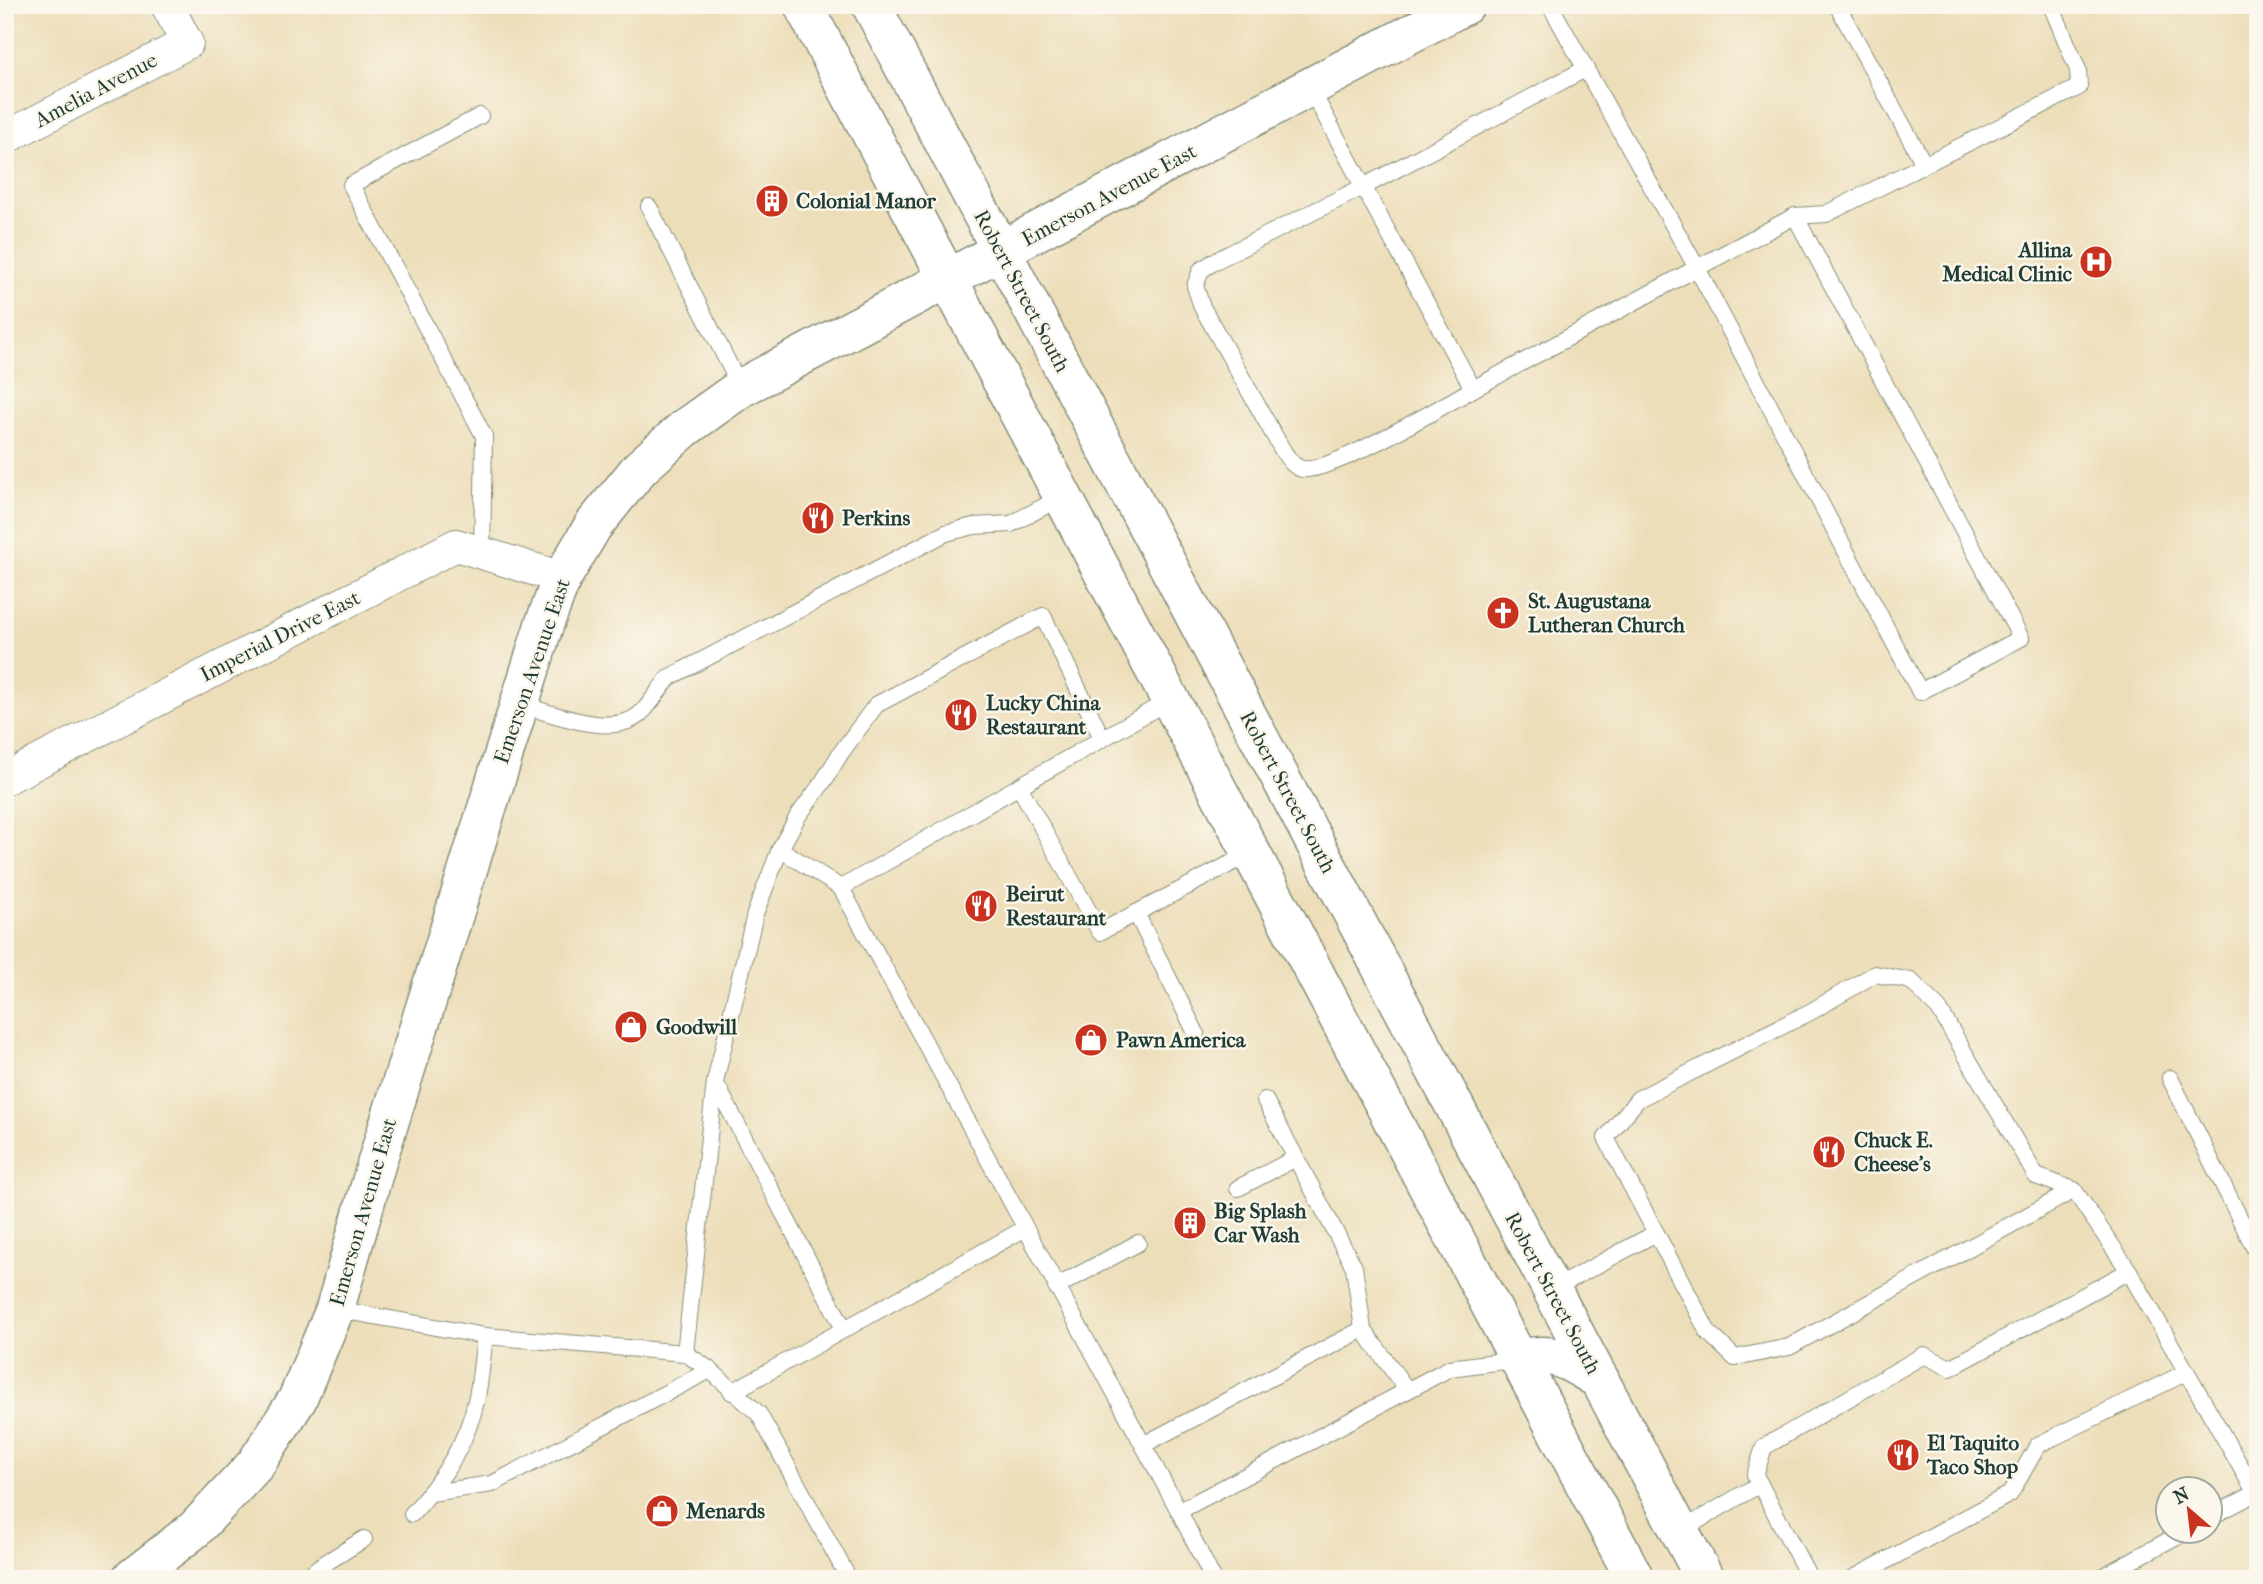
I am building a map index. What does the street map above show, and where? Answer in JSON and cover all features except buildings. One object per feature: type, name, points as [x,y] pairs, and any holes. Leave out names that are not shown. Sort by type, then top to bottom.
[{"type":"main road","points":[[803,5],[1635,1579]]},
{"type":"main road","name":"Robert Street South","points":[[871,5],[1705,1579]]},
{"type":"main road","name":"Emerson Avenue East","points":[[131,1579],[195,1529],[255,1465],[298,1401],[335,1309],[376,1165],[544,625],[562,578],[593,526],[640,468],[685,428],[741,388],[948,281],[1465,5]]},
{"type":"main road","points":[[1518,1359],[1549,1354],[1600,1380]]},
{"type":"street","name":"Amelia Avenue","points":[[5,138],[187,43],[167,5]]},
{"type":"street","name":"Imperial Drive East","points":[[5,779],[456,545],[562,578]]},
{"type":"lane","points":[[1549,5],[1697,268],[1920,692],[2021,638],[1795,216]]},
{"type":"lane","points":[[1837,5],[1924,164]]},
{"type":"lane","points":[[1585,69],[1201,270],[1195,286],[1202,307],[1291,463],[1303,469],[1329,464],[1387,437],[1795,216],[1826,214],[2079,87],[2078,70],[2051,5]]},
{"type":"lane","points":[[1310,88],[1473,389]]},
{"type":"lane","points":[[481,116],[351,185],[484,436],[482,554]]},
{"type":"lane","points":[[649,207],[741,388]]},
{"type":"lane","points":[[519,704],[594,724],[620,724],[642,713],[670,677],[946,533],[974,526],[1011,524],[1063,497]]},
{"type":"lane","points":[[685,1353],[715,1082],[755,914],[780,849],[798,816],[876,705],[1043,616],[1102,738]]},
{"type":"lane","points":[[841,888],[1170,701]]},
{"type":"lane","points":[[1019,786],[1100,932],[1251,853]]},
{"type":"lane","points":[[780,849],[841,888],[1179,1511],[1213,1579]]},
{"type":"lane","points":[[1136,913],[1196,1033]]},
{"type":"lane","points":[[2074,1190],[1790,1347],[1735,1358],[1708,1332],[1606,1138],[1638,1099],[1812,1011],[1875,974],[1911,981],[1939,1009],[2036,1176],[2074,1190],[2129,1271],[2185,1373],[2257,1494],[2224,1510]]},
{"type":"lane","points":[[2170,1077],[2258,1255]]},
{"type":"lane","points":[[715,1082],[844,1329]]},
{"type":"lane","points":[[1265,1100],[1354,1266],[1363,1329],[1407,1390]]},
{"type":"lane","points":[[1238,1188],[1296,1158]]},
{"type":"lane","points":[[732,1392],[1024,1229]]},
{"type":"lane","points":[[1551,1290],[1656,1233]]},
{"type":"lane","points":[[1056,1287],[1138,1243]]},
{"type":"lane","points":[[1810,1579],[1755,1475],[1763,1447],[1924,1355],[1950,1368],[2129,1271]]},
{"type":"lane","points":[[335,1309],[485,1336],[685,1353],[710,1370],[759,1415],[849,1579]]},
{"type":"lane","points":[[1143,1445],[1363,1329]]},
{"type":"lane","points":[[412,1514],[431,1493],[458,1451],[476,1403],[485,1336]]},
{"type":"lane","points":[[1179,1511],[1450,1368],[1518,1359]]},
{"type":"lane","points":[[431,1493],[492,1484],[710,1370]]},
{"type":"lane","points":[[1852,1579],[2010,1494],[2038,1445],[2185,1373]]},
{"type":"lane","points":[[1680,1531],[1760,1484]]},
{"type":"lane","points":[[304,1579],[364,1539]]},
{"type":"lane","points":[[2098,1579],[2158,1546]]},
{"type":"place","name":"Colonial Manor","points":[[772,201]]},
{"type":"place","name":"Allina Medical Clinic","points":[[2096,262]]},
{"type":"place","name":"Perkins","points":[[818,518]]},
{"type":"place","name":"St. Augustana Lutheran Church","points":[[1503,613]]},
{"type":"place","name":"Lucky China Restaurant","points":[[961,715]]},
{"type":"place","name":"Beirut Restaurant","points":[[981,906]]},
{"type":"place","name":"Goodwill","points":[[631,1027]]},
{"type":"place","name":"Pawn America","points":[[1091,1040]]},
{"type":"place","name":"Chuck E. Cheese's","points":[[1829,1152]]},
{"type":"place","name":"Big Splash Car Wash","points":[[1190,1223]]},
{"type":"place","name":"El Taquito Taco Shop","points":[[1903,1455]]},
{"type":"place","name":"Menards","points":[[662,1511]]}]
